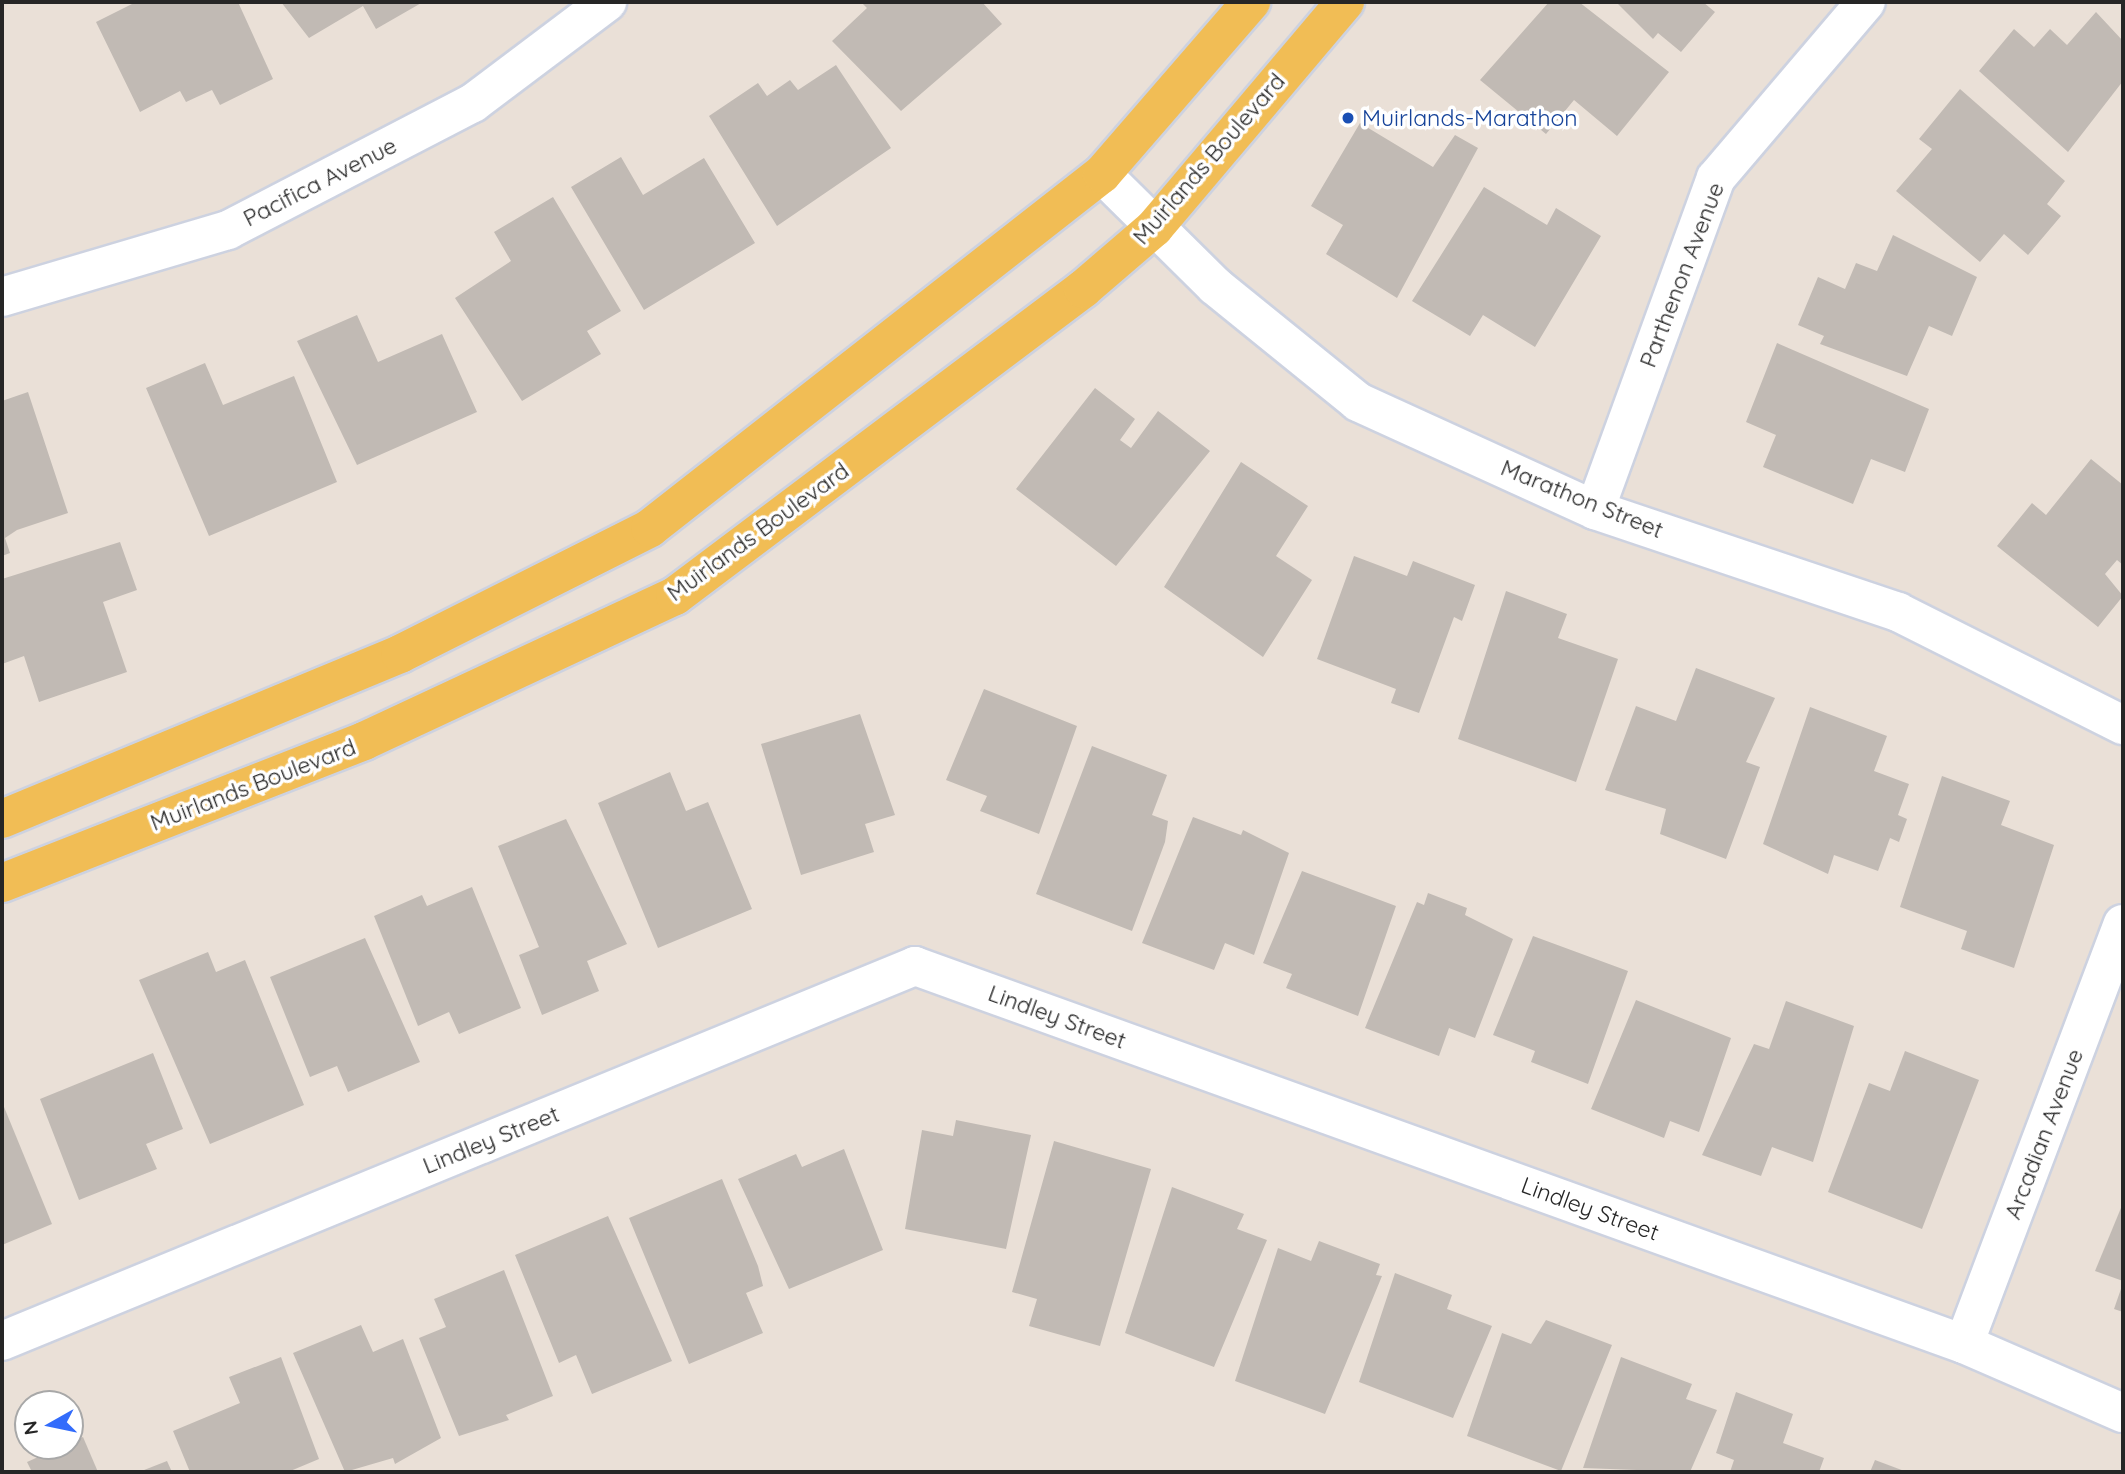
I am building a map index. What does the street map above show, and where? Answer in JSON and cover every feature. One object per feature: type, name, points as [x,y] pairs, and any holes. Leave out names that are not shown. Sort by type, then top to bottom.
[{"type":"main road","points":[[2,819],[400,654],[650,528],[1102,174],[1251,2]]},
{"type":"main road","name":"Muirlands Boulevard","points":[[2,883],[364,741],[675,596],[1083,289],[1154,228],[1345,2]]},
{"type":"street","name":"Pacifica Avenue","points":[[2,297],[228,230],[474,103],[607,2]]},
{"type":"street","name":"Parthenon Avenue","points":[[1595,510],[1716,178],[1866,2]]},
{"type":"street","name":"Marathon Street","points":[[1102,174],[1154,228],[1358,402],[1595,510],[1898,612],[2123,726]]},
{"type":"street","name":"Arcadian Avenue","points":[[1964,1344],[2123,924]]},
{"type":"street","name":"Lindley Street","points":[[2,1341],[915,966],[1964,1344],[2123,1413]]},
{"type":"building","points":[[136,2],[238,2],[273,79],[220,105],[212,90],[186,102],[180,91],[140,112],[96,22]]},
{"type":"building","points":[[281,2],[423,2],[376,29],[363,6],[309,38]]},
{"type":"building","points":[[861,2],[982,2],[1002,24],[901,111],[832,41],[867,8]]},
{"type":"building","points":[[1549,2],[1579,2],[1669,72],[1617,136],[1574,100],[1546,134],[1480,80]]},
{"type":"building","points":[[1616,2],[1703,2],[1715,12],[1681,52],[1658,33],[1653,39]]},
{"type":"building","points":[[2096,12],[2123,41],[2123,81],[2068,152],[1979,71],[2014,29],[2034,47],[2050,29],[2067,45]]},
{"type":"building","points":[[836,65],[891,148],[777,226],[709,116],[758,83],[767,96],[790,80],[798,90]]},
{"type":"building","points":[[1960,89],[2065,181],[2047,204],[2061,216],[2028,255],[2004,234],[1980,262],[1896,191],[1932,149],[1919,139]]},
{"type":"building","points":[[1360,123],[1433,167],[1455,135],[1478,148],[1397,298],[1326,254],[1343,225],[1311,206]]},
{"type":"building","points":[[621,157],[643,195],[704,158],[755,243],[644,310],[571,187]]},
{"type":"building","points":[[1484,187],[1547,225],[1556,208],[1601,236],[1535,347],[1483,315],[1470,336],[1412,301]]},
{"type":"building","points":[[553,197],[621,311],[587,331],[601,354],[522,401],[455,298],[511,261],[494,232]]},
{"type":"building","points":[[1893,235],[1977,277],[1952,336],[1929,326],[1907,376],[1820,344],[1824,336],[1798,325],[1818,277],[1845,289],[1856,263],[1877,271]]},
{"type":"building","points":[[357,315],[378,362],[442,334],[477,412],[357,465],[297,341]]},
{"type":"building","points":[[1777,343],[1929,409],[1905,472],[1871,459],[1853,504],[1763,467],[1776,435],[1746,422]]},
{"type":"building","points":[[205,363],[223,405],[294,376],[337,482],[209,536],[146,388]]},
{"type":"building","points":[[1095,388],[1135,419],[1120,440],[1131,448],[1158,411],[1210,451],[1116,566],[1016,489]]},
{"type":"building","points":[[28,392],[68,513],[17,530],[5,538],[10,553],[2,556],[2,401]]},
{"type":"building","points":[[2091,459],[2123,485],[2123,565],[2117,560],[2105,574],[2123,596],[2098,627],[1997,546],[2032,503],[2046,515]]},
{"type":"building","points":[[1241,462],[1308,506],[1276,556],[1312,580],[1263,657],[1164,587]]},
{"type":"building","points":[[120,542],[137,590],[103,602],[127,672],[39,702],[24,656],[2,664],[2,579]]},
{"type":"building","points":[[1354,556],[1407,576],[1413,561],[1475,585],[1462,621],[1454,617],[1419,713],[1391,703],[1396,689],[1317,659]]},
{"type":"building","points":[[1506,591],[1567,614],[1558,638],[1618,659],[1576,782],[1458,739]]},
{"type":"building","points":[[1696,668],[1775,698],[1746,762],[1760,767],[1726,859],[1660,834],[1666,809],[1605,790],[1636,706],[1676,721]]},
{"type":"building","points":[[984,689],[1077,726],[1039,834],[980,811],[987,796],[946,780]]},
{"type":"building","points":[[1810,707],[1887,736],[1874,771],[1909,784],[1898,815],[1907,819],[1899,842],[1890,838],[1878,871],[1834,855],[1828,874],[1763,844]]},
{"type":"building","points":[[860,714],[895,815],[865,824],[874,852],[801,875],[761,744]]},
{"type":"building","points":[[1092,746],[1167,775],[1152,815],[1168,821],[1165,842],[1132,931],[1036,894]]},
{"type":"building","points":[[670,772],[686,811],[708,802],[752,909],[658,948],[598,803]]},
{"type":"building","points":[[1942,776],[2010,801],[2001,825],[2054,845],[2014,968],[1961,949],[1967,931],[1900,907]]},
{"type":"building","points":[[1193,817],[1241,835],[1243,830],[1289,853],[1254,955],[1225,943],[1214,970],[1142,943]]},
{"type":"building","points":[[566,819],[627,944],[587,961],[599,991],[542,1015],[519,955],[539,947],[498,846]]},
{"type":"building","points":[[1302,871],[1396,906],[1358,1016],[1286,988],[1292,974],[1263,963]]},
{"type":"building","points":[[472,887],[521,1008],[459,1034],[449,1012],[418,1026],[374,916],[422,895],[427,906]]},
{"type":"building","points":[[1428,893],[1467,908],[1465,915],[1513,939],[1475,1038],[1449,1028],[1439,1056],[1365,1028],[1417,902],[1424,905]]},
{"type":"building","points":[[1533,936],[1628,971],[1588,1084],[1531,1062],[1535,1051],[1493,1035]]},
{"type":"building","points":[[365,938],[420,1062],[348,1092],[337,1066],[310,1077],[270,977]]},
{"type":"building","points":[[208,952],[216,972],[245,960],[304,1105],[210,1144],[139,980]]},
{"type":"building","points":[[1636,1000],[1731,1038],[1699,1132],[1670,1121],[1664,1138],[1591,1109]]},
{"type":"building","points":[[1786,1001],[1854,1026],[1813,1162],[1772,1147],[1761,1176],[1702,1155],[1754,1044],[1769,1049]]},
{"type":"building","points":[[1905,1051],[1979,1080],[1922,1229],[1828,1192],[1869,1083],[1890,1091]]},
{"type":"building","points":[[153,1053],[183,1129],[146,1144],[157,1169],[79,1200],[40,1099]]},
{"type":"building","points":[[2,1102],[52,1224],[2,1245]]},
{"type":"building","points":[[956,1120],[1031,1135],[1006,1249],[905,1229],[922,1130],[953,1136]]},
{"type":"building","points":[[1054,1141],[1151,1169],[1100,1346],[1029,1326],[1037,1299],[1012,1292]]},
{"type":"building","points":[[844,1149],[883,1250],[789,1289],[738,1179],[796,1154],[802,1167]]},
{"type":"building","points":[[722,1179],[758,1266],[763,1286],[746,1293],[763,1333],[689,1364],[629,1218]]},
{"type":"building","points":[[1172,1187],[1244,1214],[1237,1229],[1267,1240],[1214,1367],[1125,1333]]},
{"type":"building","points":[[2123,1203],[2123,1281],[2095,1271]]},
{"type":"building","points":[[608,1216],[672,1361],[592,1394],[576,1355],[559,1363],[515,1255]]},
{"type":"building","points":[[1319,1241],[1380,1264],[1376,1275],[1382,1276],[1325,1414],[1235,1381],[1278,1248],[1311,1261]]},
{"type":"building","points":[[504,1270],[553,1396],[506,1415],[509,1420],[459,1436],[419,1338],[446,1327],[434,1299]]},
{"type":"building","points":[[1395,1273],[1452,1295],[1447,1309],[1492,1326],[1453,1418],[1359,1382]]},
{"type":"building","points":[[2123,1283],[2123,1312],[2114,1309]]},
{"type":"building","points":[[1546,1320],[1612,1345],[1561,1471],[1467,1436],[1502,1333],[1531,1344]]},
{"type":"building","points":[[361,1325],[373,1352],[403,1339],[441,1438],[395,1464],[393,1458],[345,1472],[293,1353]]},
{"type":"building","points":[[281,1357],[319,1459],[288,1472],[190,1472],[173,1431],[240,1403],[229,1377]]},
{"type":"building","points":[[1621,1357],[1692,1384],[1686,1399],[1717,1410],[1690,1472],[1583,1468]]},
{"type":"building","points":[[1736,1392],[1793,1414],[1783,1443],[1824,1458],[1819,1472],[1730,1472],[1734,1460],[1716,1453]]},
{"type":"building","points":[[84,1439],[98,1472],[32,1472],[27,1462],[84,1460]]},
{"type":"building","points":[[1875,1460],[1907,1472],[1870,1472]]},
{"type":"building","points":[[167,1461],[172,1472],[139,1472]]},
{"type":"place","name":"Muirlands-Marathon","points":[[1348,118]]}]
